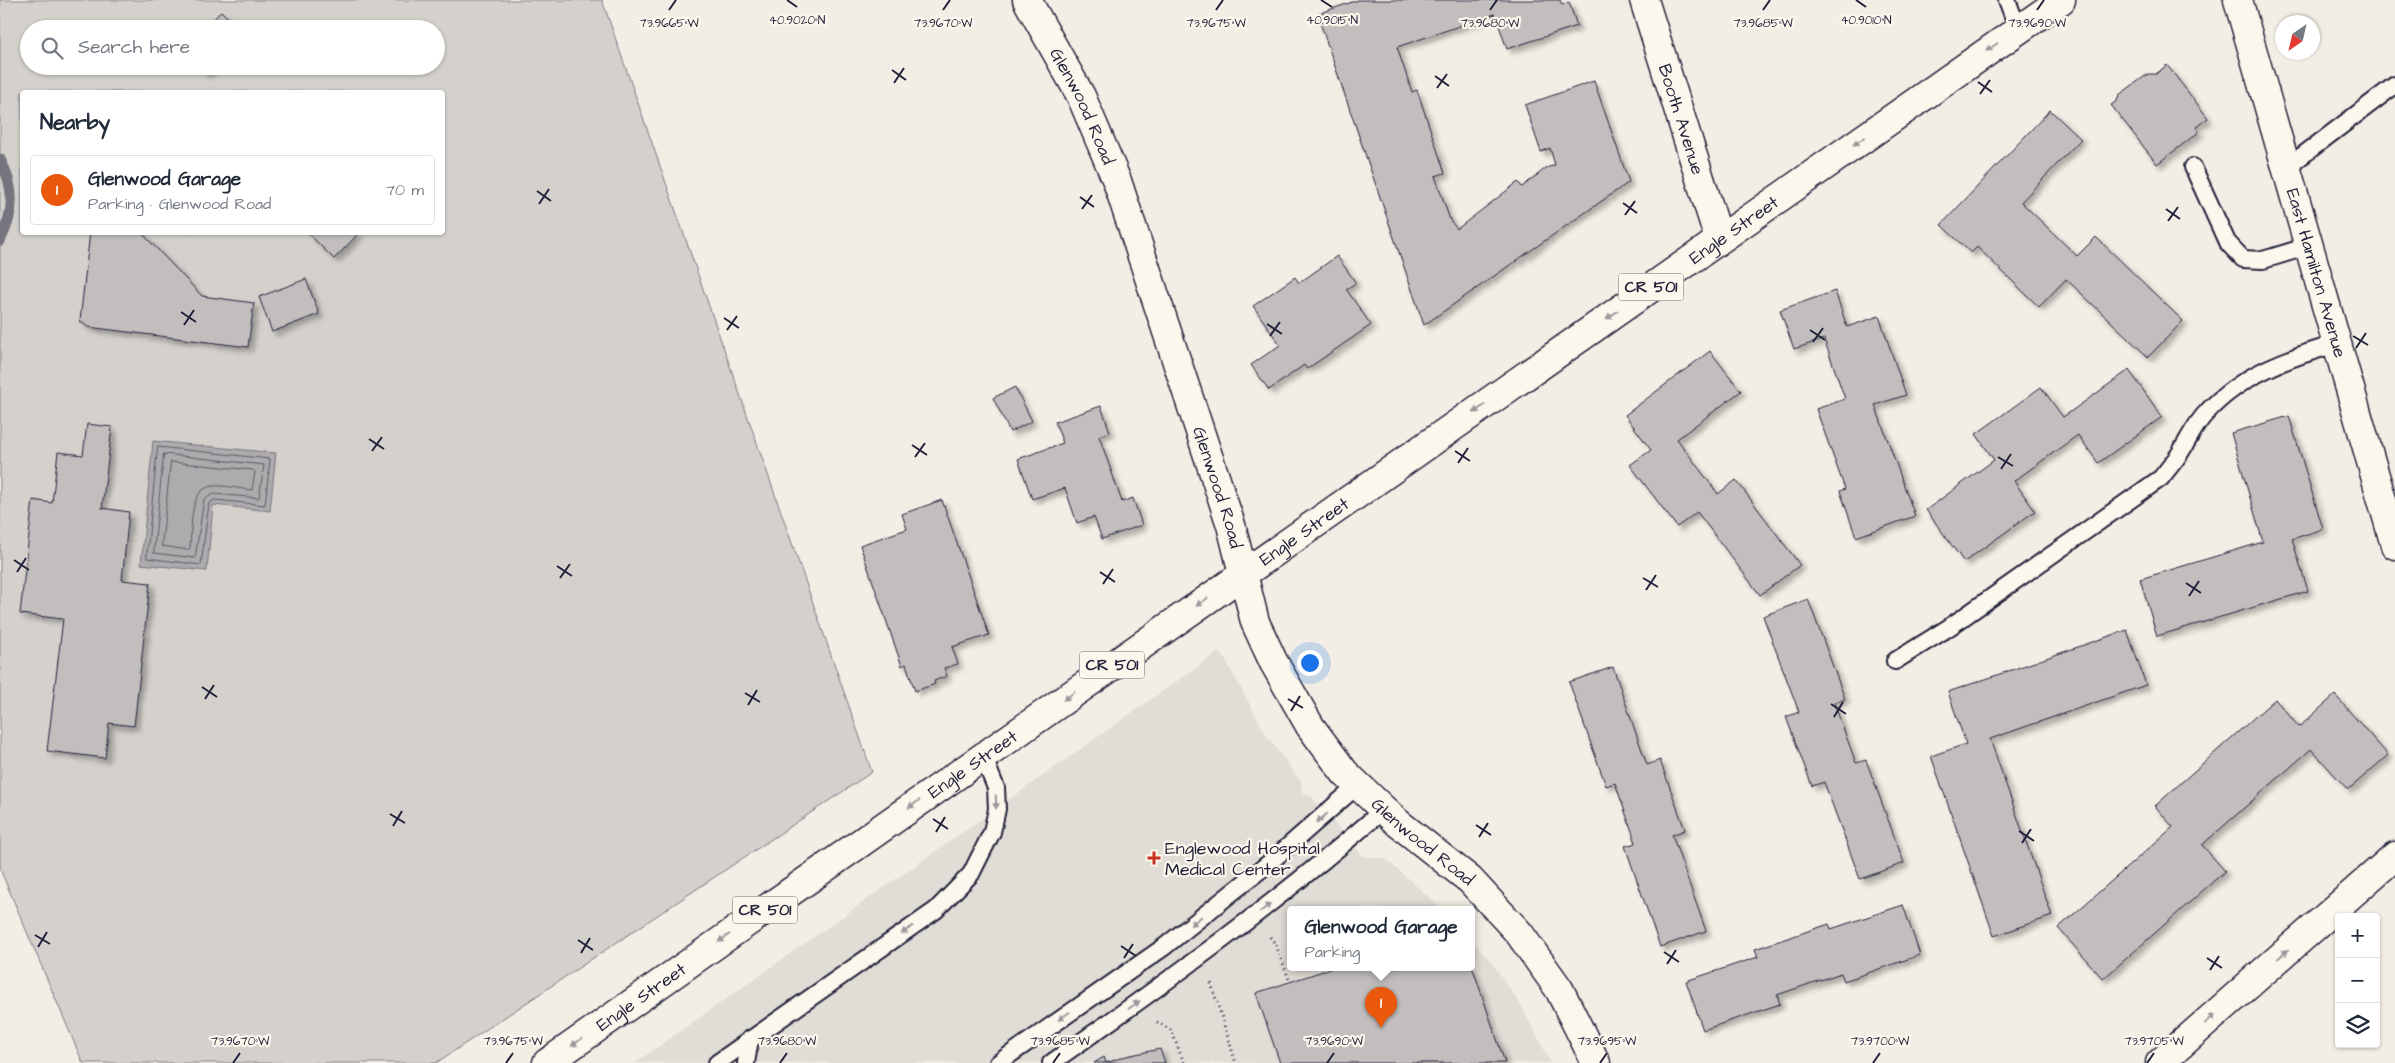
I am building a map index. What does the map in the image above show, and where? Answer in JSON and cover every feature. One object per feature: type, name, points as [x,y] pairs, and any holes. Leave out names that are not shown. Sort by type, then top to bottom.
[{"type":"main road","name":"Glenwood Road","points":[[1027,0],[1080,96],[1117,180],[1231,525],[1242,574],[1261,637],[1290,692],[1320,742],[1345,773],[1383,810],[1470,880],[1519,933],[1559,989],[1596,1063]]},
{"type":"main road","name":"Booth Avenue","points":[[1644,0],[1719,239]]},
{"type":"main road","name":"Engle Street","points":[[547,1063],[2061,0]]},
{"type":"main road","name":"East Hamilton Avenue","points":[[2238,0],[2395,545]]},
{"type":"main road","points":[[2160,1063],[2395,856]]},
{"type":"lane","points":[[2007,0],[2018,29]]},
{"type":"lane","points":[[2286,168],[2395,85]]},
{"type":"lane","points":[[2193,167],[2227,242],[2243,259],[2262,260],[2309,246]]},
{"type":"lane","points":[[1894,661],[1948,628],[2161,478],[2179,454],[2191,431],[2206,412],[2227,393],[2255,375],[2297,355],[2337,344]]},
{"type":"lane","points":[[717,1063],[936,910],[971,874],[992,832],[997,809],[996,788],[983,756]]},
{"type":"lane","points":[[998,1063],[1164,946],[1269,863],[1358,786]]},
{"type":"lane","points":[[1051,1063],[1175,977],[1305,877],[1383,810]]},
{"type":"lane","points":[[746,1063],[750,1039]]},
{"type":"path","points":[[1265,934],[1274,940],[1290,982]]},
{"type":"path","points":[[1212,977],[1212,990],[1236,1063]]},
{"type":"path","points":[[1153,1021],[1167,1026],[1171,1030],[1184,1063]]},
{"type":"shaded area","points":[[0,0],[602,0],[872,772],[436,1063],[83,1063],[0,869]]},
{"type":"shaded area","name":"Englewood Hospital Medical Center","points":[[1217,653],[1222,654],[1266,734],[1301,782],[1302,792],[1311,796],[1363,856],[1386,859],[1439,906],[1287,906],[1287,971],[1475,971],[1475,944],[1492,963],[1522,1007],[1551,1063],[635,1063]]},
{"type":"water","points":[[153,441],[276,453],[270,511],[213,505],[207,571],[141,564]]},
{"type":"building","points":[[1358,0],[1560,0],[1562,5],[1569,2],[1577,26],[1507,49],[1495,14],[1397,47],[1412,92],[1417,90],[1445,173],[1435,176],[1450,220],[1457,229],[1518,182],[1522,187],[1546,168],[1555,165],[1550,148],[1541,152],[1525,105],[1594,81],[1629,182],[1424,325],[1317,14]]},
{"type":"building","points":[[221,11],[230,20],[213,20]]},
{"type":"building","points":[[2167,65],[2208,118],[2196,127],[2199,132],[2157,164],[2111,105],[2117,101],[2119,95],[2148,74],[2156,74]]},
{"type":"building","points":[[2050,110],[2081,139],[2021,202],[2077,256],[2096,237],[2183,321],[2148,357],[2066,279],[2039,307],[1977,247],[1971,253],[1941,225]]},
{"type":"building","points":[[90,235],[144,235],[202,296],[254,303],[248,347],[88,327],[80,321]]},
{"type":"building","points":[[310,235],[357,235],[334,259]]},
{"type":"building","points":[[1337,256],[1356,283],[1346,289],[1371,325],[1307,369],[1304,365],[1269,390],[1251,365],[1280,345],[1253,306],[1295,277],[1299,283]]},
{"type":"building","points":[[306,279],[319,314],[272,332],[259,297]]},
{"type":"building","points":[[1835,291],[1847,327],[1879,316],[1906,395],[1875,405],[1915,516],[1856,537],[1840,491],[1845,489],[1816,409],[1845,399],[1824,339],[1794,349],[1780,310]]},
{"type":"building","points":[[1710,351],[1741,391],[1677,439],[1718,494],[1736,480],[1800,565],[1760,595],[1697,512],[1677,527],[1630,465],[1651,450],[1625,415]]},
{"type":"building","points":[[2129,370],[2162,417],[2098,463],[2078,435],[2014,481],[2035,511],[1964,562],[1926,510],[1994,460],[1976,434],[2041,387],[2063,417]]},
{"type":"building","points":[[1015,387],[1032,421],[1010,432],[993,398]]},
{"type":"building","points":[[1101,406],[1110,432],[1099,436],[1122,502],[1133,498],[1142,525],[1102,539],[1094,517],[1077,523],[1065,488],[1032,499],[1018,459],[1063,443],[1055,422]]},
{"type":"building","points":[[2289,416],[2323,529],[2292,539],[2308,591],[2157,636],[2140,579],[2263,542],[2231,433]]},
{"type":"building","points":[[87,424],[112,427],[102,508],[129,512],[122,580],[150,583],[134,726],[109,723],[105,758],[47,751],[63,619],[20,614],[33,500],[52,503],[58,452],[83,455]]},
{"type":"building","points":[[942,500],[989,635],[952,647],[958,664],[944,668],[947,676],[934,681],[935,684],[915,691],[906,664],[902,666],[860,545],[907,529],[902,514]]},
{"type":"building","points":[[1808,599],[1845,699],[1834,703],[1856,763],[1866,760],[1904,863],[1860,879],[1824,782],[1812,786],[1786,717],[1799,712],[1763,616]]},
{"type":"building","points":[[2127,630],[2146,685],[1990,739],[2052,916],[1994,936],[1931,756],[1966,744],[1948,692]]},
{"type":"building","points":[[1613,667],[1647,765],[1660,760],[1685,830],[1672,835],[1706,931],[1660,947],[1625,846],[1636,843],[1615,783],[1606,786],[1569,682]]},
{"type":"building","points":[[2335,695],[2388,755],[2348,790],[2311,749],[2202,845],[2225,871],[2103,979],[2058,928],[2173,827],[2155,806],[2275,699],[2299,727]]},
{"type":"building","points":[[1903,905],[1920,955],[1844,981],[1841,973],[1777,995],[1780,1004],[1703,1030],[1686,981],[1758,957],[1755,949],[1829,924],[1831,929]]},
{"type":"building","points":[[1323,971],[1474,971],[1505,1063],[1280,1063],[1256,993]]},
{"type":"building","points":[[1160,1049],[1165,1063],[1106,1063],[1126,1056]]},
{"type":"building","points":[[1104,1057],[1106,1063],[1094,1063]]},
{"type":"waterway","points":[[0,159],[11,190],[11,210],[0,241]]},
{"type":"place","name":"Englewood Hospital Medical Center","points":[[1154,858]]},
{"type":"place","name":"Glenwood Garage","points":[[1381,1028]]}]
